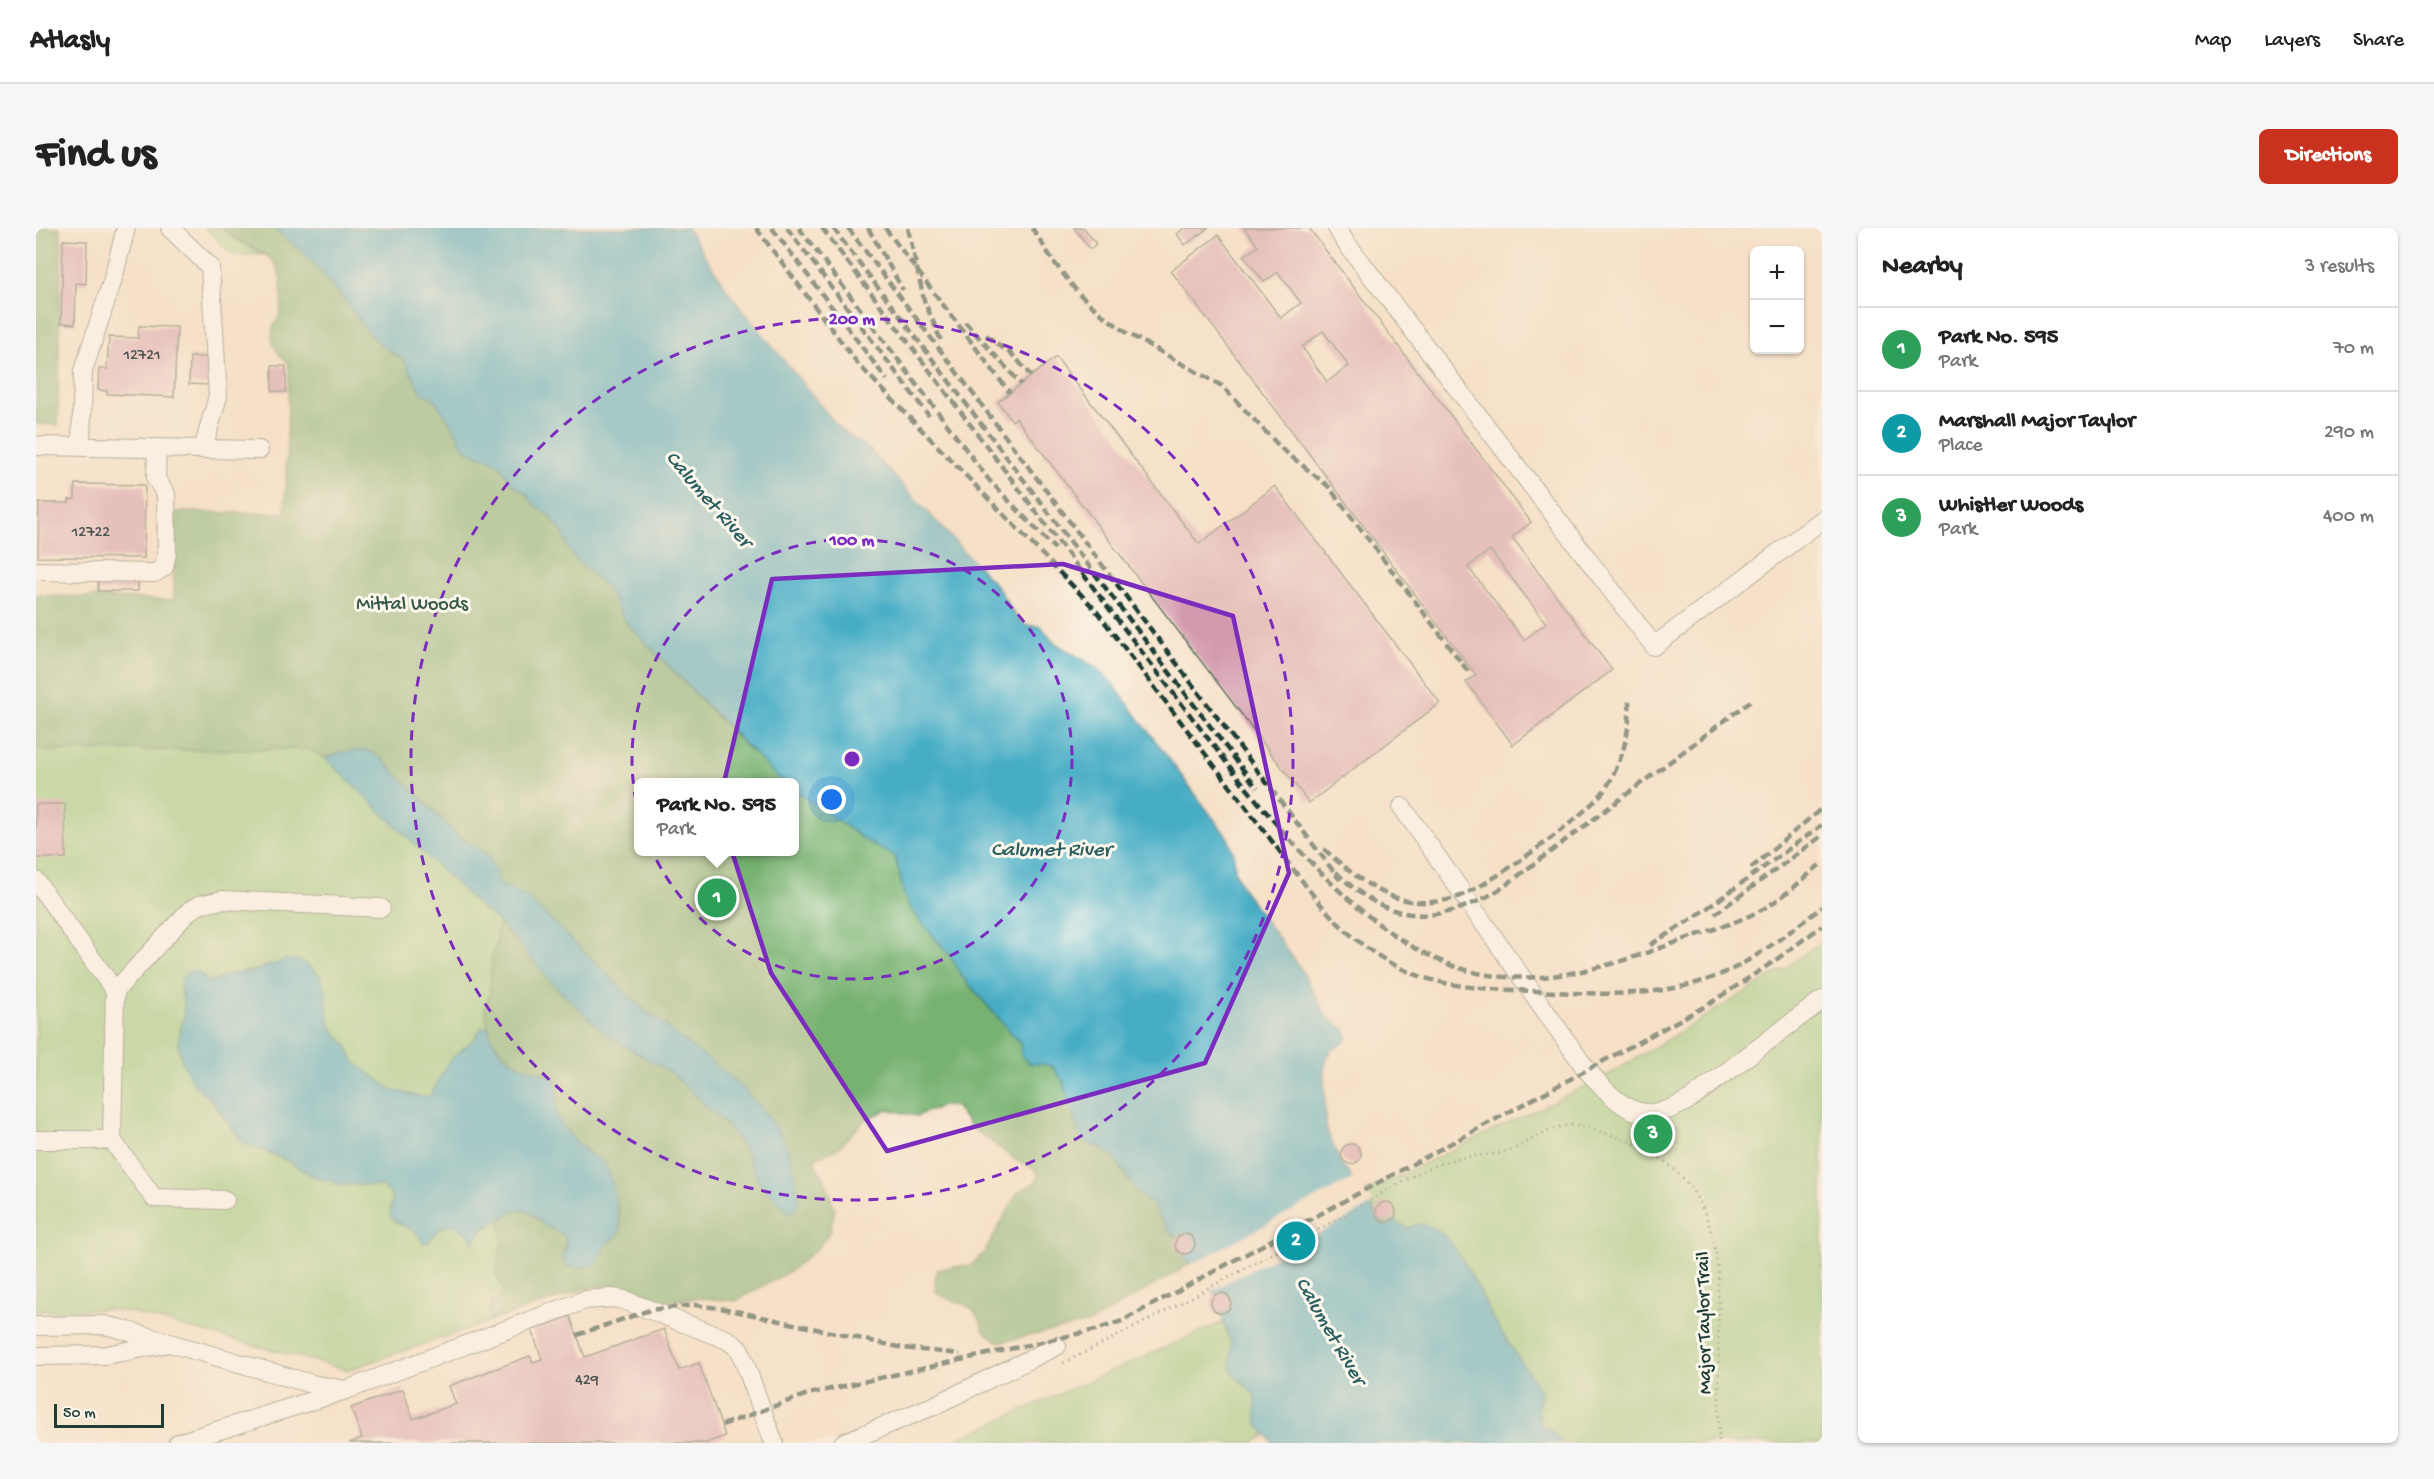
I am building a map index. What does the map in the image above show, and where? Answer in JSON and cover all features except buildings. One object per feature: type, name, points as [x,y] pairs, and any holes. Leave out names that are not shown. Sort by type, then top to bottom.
[{"type":"street","points":[[81,446],[83,372],[112,282],[126,228]]},
{"type":"street","points":[[170,228],[210,267],[218,396],[203,449]]},
{"type":"street","points":[[1337,228],[1654,646],[1822,520]]},
{"type":"street","points":[[36,446],[259,450]]},
{"type":"street","points":[[36,571],[155,573],[164,567],[167,553],[166,495],[156,479],[157,448]]},
{"type":"street","points":[[1402,807],[1586,1069],[1610,1096],[1632,1110],[1639,1113],[1653,1113],[1673,1109],[1692,1098],[1822,1000]]},
{"type":"street","points":[[36,882],[115,991],[112,1140],[154,1198],[225,1200]]},
{"type":"street","points":[[115,991],[189,911],[199,904],[222,900],[381,908]]},
{"type":"street","points":[[36,1140],[112,1140]]},
{"type":"street","points":[[178,1443],[346,1390],[585,1300],[612,1298],[728,1340],[740,1350],[774,1443]]},
{"type":"street","points":[[36,1326],[104,1325],[312,1384],[346,1390]]},
{"type":"street","points":[[36,1356],[106,1355],[170,1344]]},
{"type":"street","points":[[843,1443],[933,1406],[1057,1346]]},
{"type":"path","name":"Major Taylor Trail","points":[[1162,1312],[1421,1172],[1449,1160],[1510,1150],[1549,1130],[1565,1125],[1584,1127],[1634,1142],[1662,1159],[1700,1201],[1711,1225],[1716,1244],[1718,1272],[1719,1443]]},
{"type":"highlighted area","points":[[1063,564],[1233,616],[1289,873],[1205,1063],[887,1151],[771,973],[718,808],[772,579]]},
{"type":"green space","points":[[36,228],[60,228],[58,425],[36,424]]},
{"type":"green space","points":[[206,228],[223,228],[231,237],[264,255],[232,255]]},
{"type":"green space","name":"Mittal Woods","points":[[223,228],[274,228],[305,254],[337,290],[369,333],[381,345],[404,360],[412,370],[414,380],[433,397],[456,431],[460,442],[470,452],[500,465],[513,485],[526,493],[533,503],[551,517],[563,533],[569,550],[606,587],[626,622],[742,743],[781,778],[634,778],[634,856],[799,856],[799,793],[894,856],[905,896],[913,911],[949,955],[960,974],[1021,1044],[1043,1064],[1053,1067],[1063,1081],[1080,1137],[1089,1145],[1098,1146],[1111,1154],[1139,1194],[1152,1204],[1167,1228],[1177,1238],[1178,1251],[1184,1254],[1190,1264],[1090,1323],[1000,1342],[992,1338],[984,1330],[978,1316],[970,1307],[945,1298],[936,1292],[935,1278],[938,1269],[971,1265],[984,1253],[1018,1192],[1035,1183],[1039,1175],[1033,1168],[1016,1160],[971,1127],[955,1106],[942,1106],[916,1116],[888,1109],[865,1120],[837,1149],[815,1158],[815,1164],[825,1180],[835,1210],[830,1231],[818,1248],[790,1271],[736,1301],[700,1298],[654,1302],[614,1287],[595,1286],[491,1321],[489,1313],[491,1303],[498,1299],[503,1290],[496,1273],[503,1241],[500,1220],[516,1210],[527,1210],[547,1227],[560,1232],[566,1239],[562,1257],[602,1256],[606,1245],[619,1234],[621,1224],[605,1164],[573,1139],[559,1121],[555,1105],[554,1078],[518,1066],[491,1039],[485,1009],[490,993],[492,957],[497,942],[498,921],[559,990],[607,1035],[673,1074],[731,1130],[746,1152],[759,1182],[791,1213],[713,1063],[673,1033],[662,1020],[646,1012],[528,898],[500,885],[488,855],[461,838],[381,758],[366,752],[353,751],[325,758],[309,749],[36,751],[36,595],[174,600],[173,512],[285,513],[289,364],[275,348],[272,339],[281,305],[280,275],[271,259]]},
{"type":"green space","points":[[309,749],[325,758],[353,783],[480,907],[498,921],[497,942],[492,957],[490,993],[485,1009],[488,1028],[482,1027],[475,1038],[449,1061],[430,1096],[421,1097],[392,1090],[354,1062],[347,1046],[331,1027],[326,992],[270,964],[260,969],[231,974],[213,981],[206,981],[203,975],[180,990],[184,1003],[184,1016],[180,1031],[201,1091],[210,1098],[243,1143],[284,1159],[313,1176],[338,1184],[381,1186],[389,1192],[393,1200],[390,1206],[395,1222],[416,1232],[428,1243],[440,1228],[453,1224],[470,1234],[473,1243],[482,1230],[500,1220],[503,1241],[497,1273],[504,1290],[489,1313],[491,1321],[348,1370],[129,1312],[109,1309],[36,1311],[36,751]]},
{"type":"green space","points":[[1822,941],[1822,1443],[1562,1443],[1553,1432],[1541,1426],[1538,1407],[1542,1392],[1522,1366],[1492,1317],[1462,1259],[1407,1228],[1382,1224],[1363,1193],[1607,1076],[1784,969]]},
{"type":"green space","points":[[1223,1322],[1231,1344],[1230,1368],[1234,1375],[1255,1395],[1258,1420],[1268,1434],[1253,1443],[948,1443]]},
{"type":"water","name":"Calumet River","points":[[274,228],[687,228],[730,294],[840,429],[870,450],[999,589],[1013,613],[1025,625],[1041,626],[1053,642],[1096,667],[1113,684],[1228,838],[1234,854],[1235,872],[1244,891],[1301,969],[1328,1018],[1345,1029],[1348,1037],[1343,1044],[1334,1048],[1327,1058],[1324,1071],[1326,1129],[1340,1161],[1382,1224],[1388,1225],[1394,1221],[1407,1228],[1422,1224],[1436,1229],[1460,1255],[1493,1319],[1542,1392],[1538,1407],[1541,1426],[1553,1432],[1562,1443],[1272,1443],[1257,1423],[1255,1395],[1234,1375],[1230,1368],[1231,1344],[1221,1313],[1229,1308],[1230,1299],[1223,1293],[1215,1295],[1199,1268],[1186,1260],[1184,1254],[1191,1253],[1195,1248],[1193,1238],[1184,1234],[1177,1238],[1167,1228],[1152,1204],[1139,1194],[1111,1154],[1098,1146],[1089,1145],[1080,1137],[1063,1081],[1053,1067],[1030,1064],[1021,1055],[1021,1044],[960,974],[949,955],[907,901],[894,856],[868,842],[799,793],[799,778],[777,777],[626,622],[606,587],[569,550],[563,533],[551,517],[533,503],[526,493],[513,485],[500,465],[470,452],[460,442],[456,431],[433,397],[422,393],[404,360],[381,345],[369,333],[337,290],[305,254]]},
{"type":"water","points":[[366,750],[381,758],[460,838],[488,855],[500,885],[528,898],[646,1012],[720,1069],[755,1101],[783,1139],[792,1161],[798,1197],[794,1210],[790,1213],[759,1182],[746,1152],[731,1130],[673,1074],[607,1035],[559,990],[498,921],[480,907],[325,758],[343,752]]},
{"type":"water","points":[[285,960],[299,960],[320,976],[326,992],[331,1027],[347,1046],[354,1062],[392,1090],[421,1097],[430,1096],[449,1061],[475,1038],[482,1027],[488,1028],[498,1049],[514,1062],[554,1078],[560,1122],[577,1143],[604,1163],[615,1197],[619,1234],[606,1245],[596,1265],[579,1268],[566,1266],[562,1257],[566,1248],[566,1239],[560,1232],[547,1227],[527,1210],[516,1210],[482,1229],[473,1244],[469,1234],[453,1224],[440,1228],[427,1243],[423,1243],[417,1233],[390,1216],[393,1200],[389,1192],[381,1186],[338,1184],[313,1176],[284,1159],[243,1143],[210,1098],[193,1083],[182,1061],[178,1043],[184,1016],[180,983],[184,975],[192,971],[197,971],[206,980],[213,982],[232,973],[253,972]]},
{"type":"pier","points":[[1356,1177],[1374,1204],[1209,1292],[1197,1270],[1188,1266]]},
{"type":"railway","points":[[756,228],[858,364],[1094,608],[1313,895],[1344,929],[1380,957],[1422,977],[1470,987],[1599,994],[1662,990],[1703,981],[1751,959],[1822,907]]},
{"type":"railway","points":[[772,228],[887,380]]},
{"type":"railway","points":[[787,228],[929,416]]},
{"type":"railway","points":[[799,228],[989,480],[1055,549]]},
{"type":"railway","points":[[822,228],[1250,793],[1312,864],[1346,897],[1381,926],[1418,950],[1456,967],[1486,975],[1516,978],[1576,972],[1634,957],[1750,915],[1782,896],[1822,863]]},
{"type":"railway","points":[[833,228],[1257,788]]},
{"type":"railway","points":[[848,228],[1340,880]]},
{"type":"railway","points":[[868,228],[903,290]]},
{"type":"railway","points":[[885,228],[1010,393]]},
{"type":"railway","points":[[908,228],[924,300],[942,343]]},
{"type":"railway","points":[[1032,228],[1078,293],[1100,313],[1127,333],[1222,386],[1282,449],[1328,486],[1470,674]]},
{"type":"railway","points":[[965,322],[1021,384]]},
{"type":"railway","points":[[986,335],[1015,357],[1031,376]]},
{"type":"railway","points":[[1336,872],[1356,890],[1395,911],[1436,914],[1479,901],[1502,888],[1752,700]]},
{"type":"railway","points":[[1324,849],[1367,884],[1405,900],[1437,901],[1455,898],[1470,892],[1512,866],[1559,832],[1596,800],[1606,788],[1617,768],[1624,746],[1629,701]]},
{"type":"railway","points":[[1751,868],[1822,808]]},
{"type":"railway","points":[[1650,945],[1695,917],[1822,825]]},
{"type":"railway","points":[[1715,914],[1822,836]]},
{"type":"railway","points":[[722,1425],[808,1394],[1095,1330],[1122,1321],[1709,1004],[1822,926]]},
{"type":"railway","points":[[577,1335],[650,1310],[695,1305],[726,1309],[903,1348],[960,1354]]},
{"type":"place","name":"Park No. 595","points":[[717,898]]},
{"type":"place","name":"Whistler Woods","points":[[1653,1134]]},
{"type":"place","name":"Marshall Major Taylor","points":[[1296,1241]]}]
